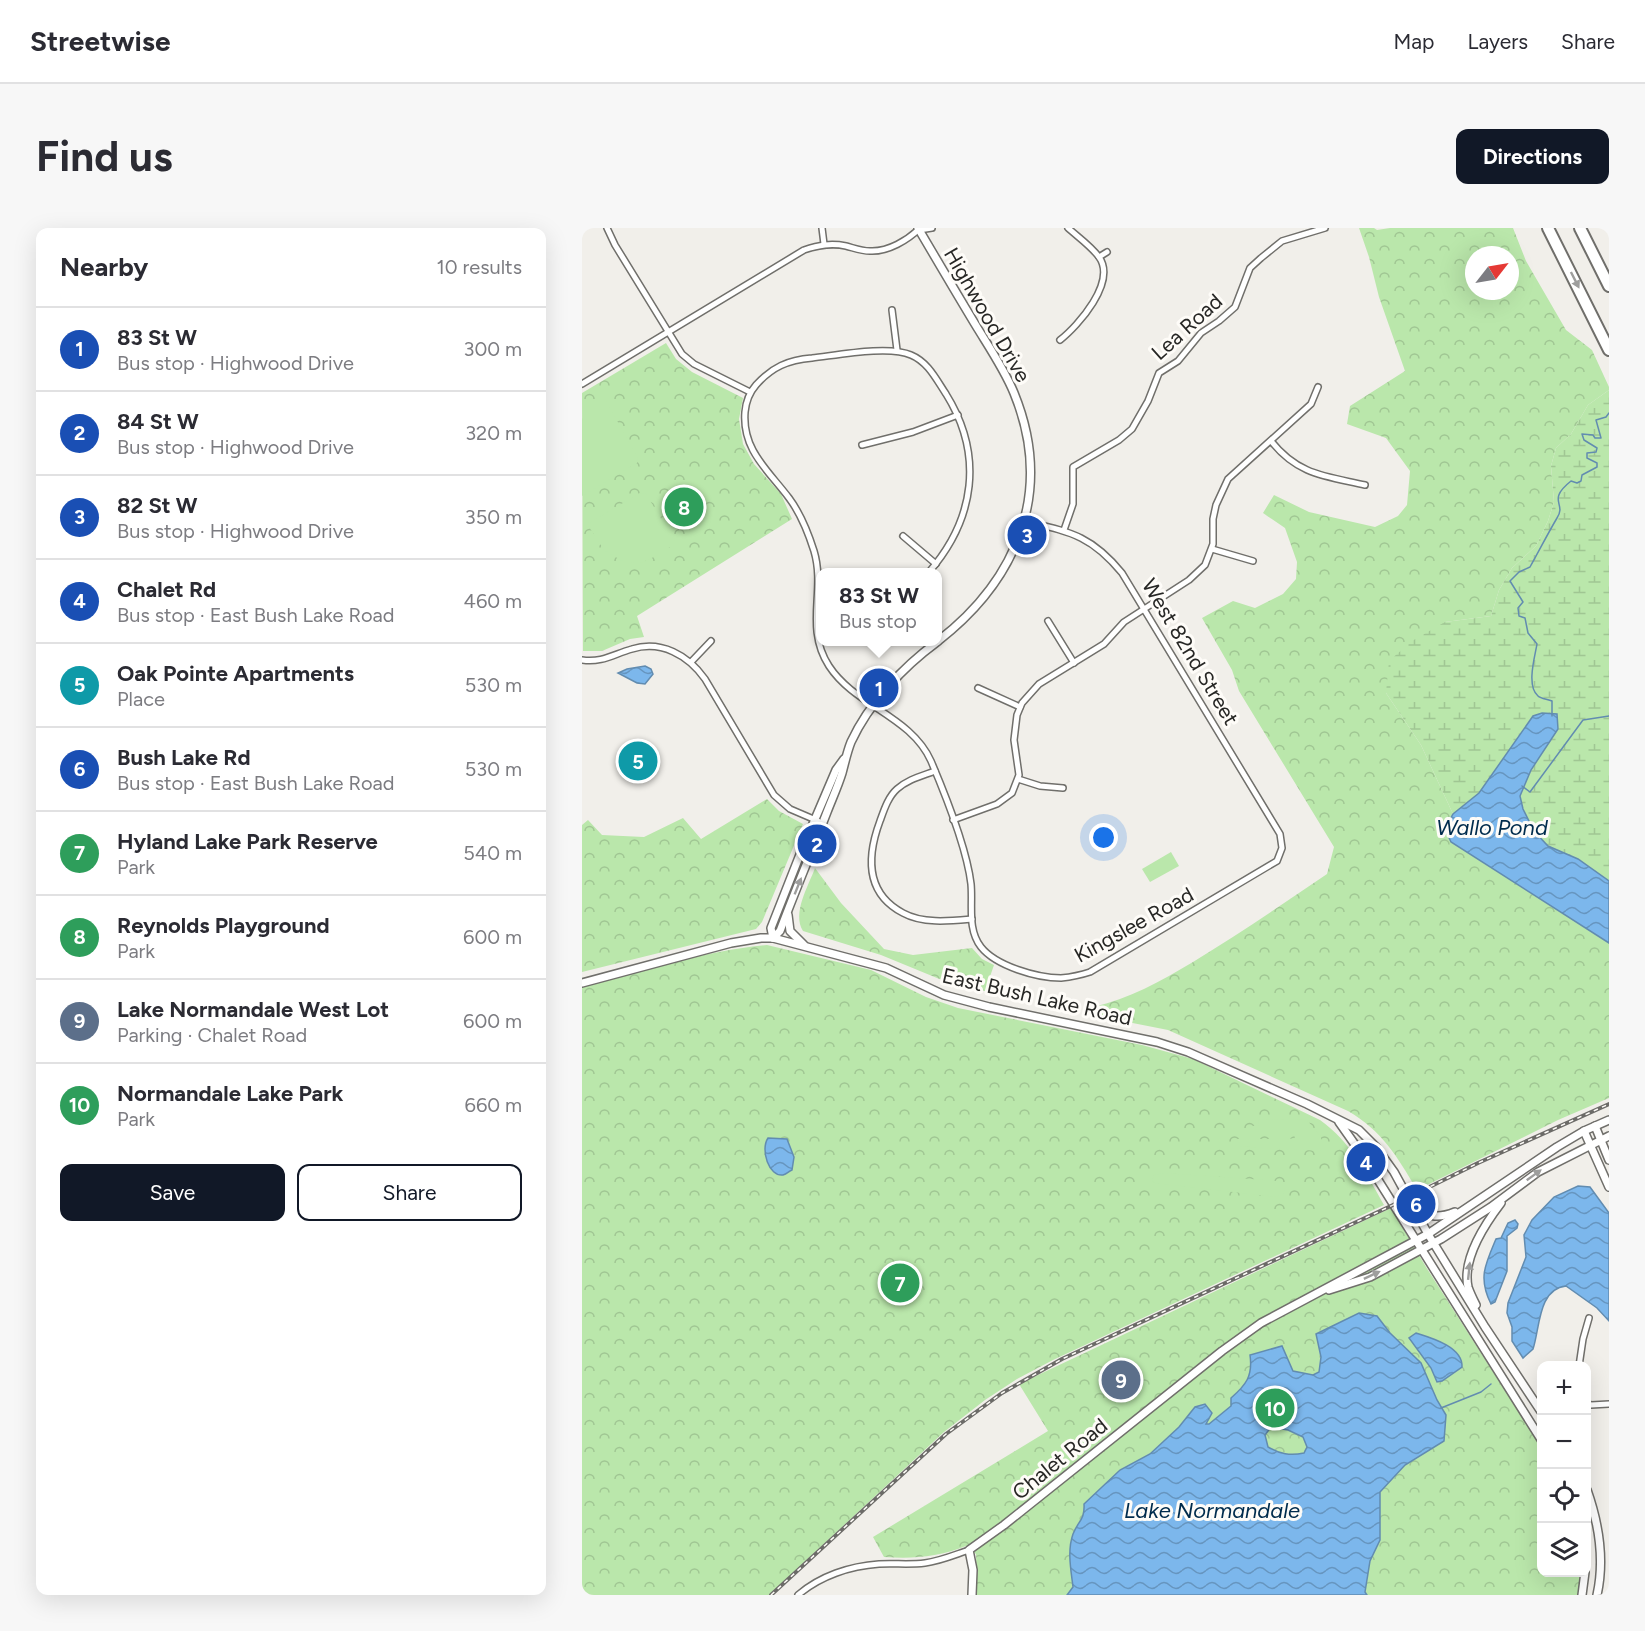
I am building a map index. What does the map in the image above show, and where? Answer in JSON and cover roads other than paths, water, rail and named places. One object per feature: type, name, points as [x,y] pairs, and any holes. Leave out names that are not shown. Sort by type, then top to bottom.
[{"type":"highway","points":[[1548,228],[1609,350]]},
{"type":"highway","points":[[1580,228],[1609,286]]},
{"type":"street","points":[[608,228],[615,245],[676,346],[690,361],[750,392]]},
{"type":"street","points":[[822,228],[824,244]]},
{"type":"street","points":[[582,384],[804,250],[824,244],[839,245],[861,251],[883,250],[899,243],[919,229],[932,228]]},
{"type":"street","points":[[1060,340],[1082,319],[1096,296],[1104,271],[1099,257],[1068,228]]},
{"type":"street","name":"Lea Road","points":[[1064,530],[1072,504],[1073,467],[1119,440],[1132,429],[1148,401],[1159,373],[1178,361],[1201,333],[1235,307],[1250,268],[1282,241],[1325,228]]},
{"type":"street","name":"Highwood Drive","points":[[919,229],[1009,382],[1020,408],[1030,470],[1029,494],[1024,521],[1009,561],[997,581],[968,617],[942,637]]},
{"type":"street","points":[[1099,257],[1107,252]]},
{"type":"street","points":[[892,310],[897,350]]},
{"type":"street","points":[[816,568],[815,555],[806,527],[798,512],[752,452],[744,422],[750,392],[769,372],[790,361],[897,350],[909,353],[927,365],[958,415],[968,452],[969,489],[959,526],[951,543],[933,568]]},
{"type":"street","points":[[953,820],[997,804],[1012,793],[1018,779],[1014,727],[1020,707],[1039,684],[1104,644],[1124,622],[1198,573],[1205,565],[1212,549],[1213,519],[1221,492],[1228,479],[1311,404],[1318,387]]},
{"type":"street","points":[[862,445],[913,432],[958,415]]},
{"type":"street","points":[[1271,441],[1286,458],[1305,470],[1365,485]]},
{"type":"street","name":"West 82nd Street","points":[[1024,521],[1064,530],[1091,543],[1107,555],[1122,573],[1280,834],[1282,848]]},
{"type":"street","points":[[903,536],[936,564]]},
{"type":"street","points":[[1212,549],[1253,561]]},
{"type":"street","points":[[816,599],[816,628]]},
{"type":"street","points":[[1048,621],[1074,663]]},
{"type":"street","points":[[691,662],[711,641]]},
{"type":"street","points":[[582,660],[600,661],[643,646],[679,653],[691,662],[705,679],[774,795],[790,809],[823,823]]},
{"type":"street","points":[[820,646],[822,654],[839,679],[917,738],[925,748],[934,771],[953,820],[970,884],[972,920],[929,920],[905,914],[884,898],[872,875],[871,850],[890,798],[904,783],[934,771]]},
{"type":"street","name":"Highwood Drive","points":[[773,938],[771,928],[814,819],[852,740],[874,705],[911,663],[931,646]]},
{"type":"street","points":[[978,688],[1020,707]]},
{"type":"street","name":"Highwood Drive","points":[[773,938],[780,931],[823,823],[843,772],[845,757]]},
{"type":"street","points":[[1018,779],[1040,786],[1063,788]]},
{"type":"street","name":"Kingslee Road","points":[[972,920],[975,939],[987,953],[1002,964],[1048,977],[1062,978],[1090,972],[1276,861],[1282,848]]},
{"type":"street","points":[[788,910],[790,931],[806,947]]},
{"type":"street","name":"East Bush Lake Road","points":[[582,983],[730,943],[773,938],[886,968],[944,995],[989,1007],[1157,1042],[1188,1052],[1286,1095],[1359,1131],[1376,1147],[1394,1172],[1428,1234],[1485,1327]]},
{"type":"street","name":"East Bush Lake Road","points":[[1337,1120],[1368,1165],[1537,1433]]},
{"type":"street","points":[[1428,1234],[1584,1131],[1609,1120]]},
{"type":"street","points":[[1595,1126],[1609,1160]]},
{"type":"street","points":[[1584,1131],[1609,1187]]},
{"type":"street","points":[[1434,1243],[1507,1196],[1538,1172],[1589,1144],[1609,1136]]},
{"type":"street","points":[[1507,1196],[1488,1218],[1471,1257],[1468,1285],[1485,1327],[1537,1405]]},
{"type":"street","points":[[1413,1206],[1432,1217],[1444,1216],[1469,1207]]},
{"type":"street","name":"Chalet Road","points":[[798,1595],[817,1582],[848,1569],[880,1564],[923,1564],[969,1550],[1004,1525],[1240,1338],[1273,1316],[1321,1293],[1428,1234]]},
{"type":"street","name":"Chalet Road","points":[[1321,1293],[1370,1277],[1434,1243]]},
{"type":"street","points":[[1580,1361],[1589,1318]]},
{"type":"street","points":[[1591,1405],[1609,1404]]},
{"type":"street","points":[[1591,1503],[1600,1545],[1601,1575],[1597,1595]]},
{"type":"street","points":[[969,1550],[973,1570],[972,1595]]},
{"type":"street","points":[[1582,1595],[1584,1577]]},
{"type":"water","points":[[645,666],[651,669],[653,674],[645,684],[637,683],[618,673],[627,669]]},
{"type":"water","name":"Wallo Pond","points":[[1542,713],[1557,714],[1558,729],[1531,770],[1520,796],[1523,809],[1534,831],[1548,846],[1578,859],[1609,881],[1609,943],[1451,842],[1445,829],[1453,814],[1479,793],[1533,716]]},
{"type":"water","points":[[768,1138],[787,1139],[794,1157],[792,1170],[784,1175],[774,1172],[767,1162],[765,1149]]},
{"type":"water","points":[[1578,1186],[1590,1187],[1609,1213],[1609,1321],[1597,1308],[1566,1286],[1557,1289],[1545,1302],[1533,1349],[1523,1358],[1512,1341],[1512,1327],[1507,1313],[1508,1303],[1526,1257],[1524,1235],[1532,1220],[1554,1197]]},
{"type":"water","points":[[1515,1220],[1518,1224],[1517,1228],[1507,1236],[1507,1271],[1495,1302],[1491,1304],[1484,1279],[1486,1264],[1496,1239],[1501,1238],[1508,1223]]},
{"type":"water","name":"Lake Normandale","points":[[1359,1313],[1377,1316],[1390,1333],[1421,1363],[1446,1415],[1444,1441],[1405,1465],[1380,1492],[1380,1540],[1370,1561],[1365,1592],[1367,1595],[1067,1595],[1073,1587],[1070,1560],[1071,1540],[1082,1517],[1084,1504],[1120,1470],[1150,1454],[1179,1427],[1195,1407],[1205,1404],[1212,1413],[1206,1424],[1209,1424],[1231,1406],[1231,1398],[1247,1380],[1251,1362],[1250,1355],[1282,1346],[1293,1371],[1313,1375],[1319,1372],[1321,1357],[1316,1334]],"holes":[[[1271,1427],[1288,1430],[1303,1437],[1307,1447],[1304,1453],[1285,1454],[1268,1447],[1265,1435]]]},
{"type":"water","points":[[1416,1333],[1452,1349],[1461,1360],[1462,1367],[1437,1382],[1431,1368],[1409,1338]]},
{"type":"waterway","points":[[1552,716],[1552,701],[1538,696],[1532,685],[1537,644],[1528,633],[1525,618],[1519,616],[1518,608],[1523,602],[1510,581],[1519,572],[1530,567],[1559,513],[1560,493],[1571,481],[1577,483],[1581,481],[1582,475],[1597,467],[1597,463],[1587,458],[1587,453],[1596,452],[1597,448],[1584,440],[1582,434],[1601,438],[1596,420],[1606,417],[1609,413]]},
{"type":"waterway","points":[[1522,786],[1530,792],[1583,720],[1609,716]]},
{"type":"waterway","points":[[1441,1408],[1481,1392],[1491,1384]]},
{"type":"railway","points":[[771,1595],[946,1434],[1002,1393],[1062,1359],[1478,1163],[1609,1104]]},
{"type":"place","name":"Reynolds Playground","points":[[684,507]]},
{"type":"place","name":"82 St W","points":[[1027,535]]},
{"type":"place","name":"83 St W","points":[[879,688]]},
{"type":"place","name":"Oak Pointe Apartments","points":[[638,761]]},
{"type":"place","name":"84 St W","points":[[817,844]]},
{"type":"place","name":"Chalet Rd","points":[[1366,1162]]},
{"type":"place","name":"Bush Lake Rd","points":[[1416,1204]]},
{"type":"place","name":"Hyland Lake Park Reserve","points":[[900,1283]]},
{"type":"place","name":"Lake Normandale West Lot","points":[[1121,1380]]},
{"type":"place","name":"Normandale Lake Park","points":[[1275,1408]]}]
